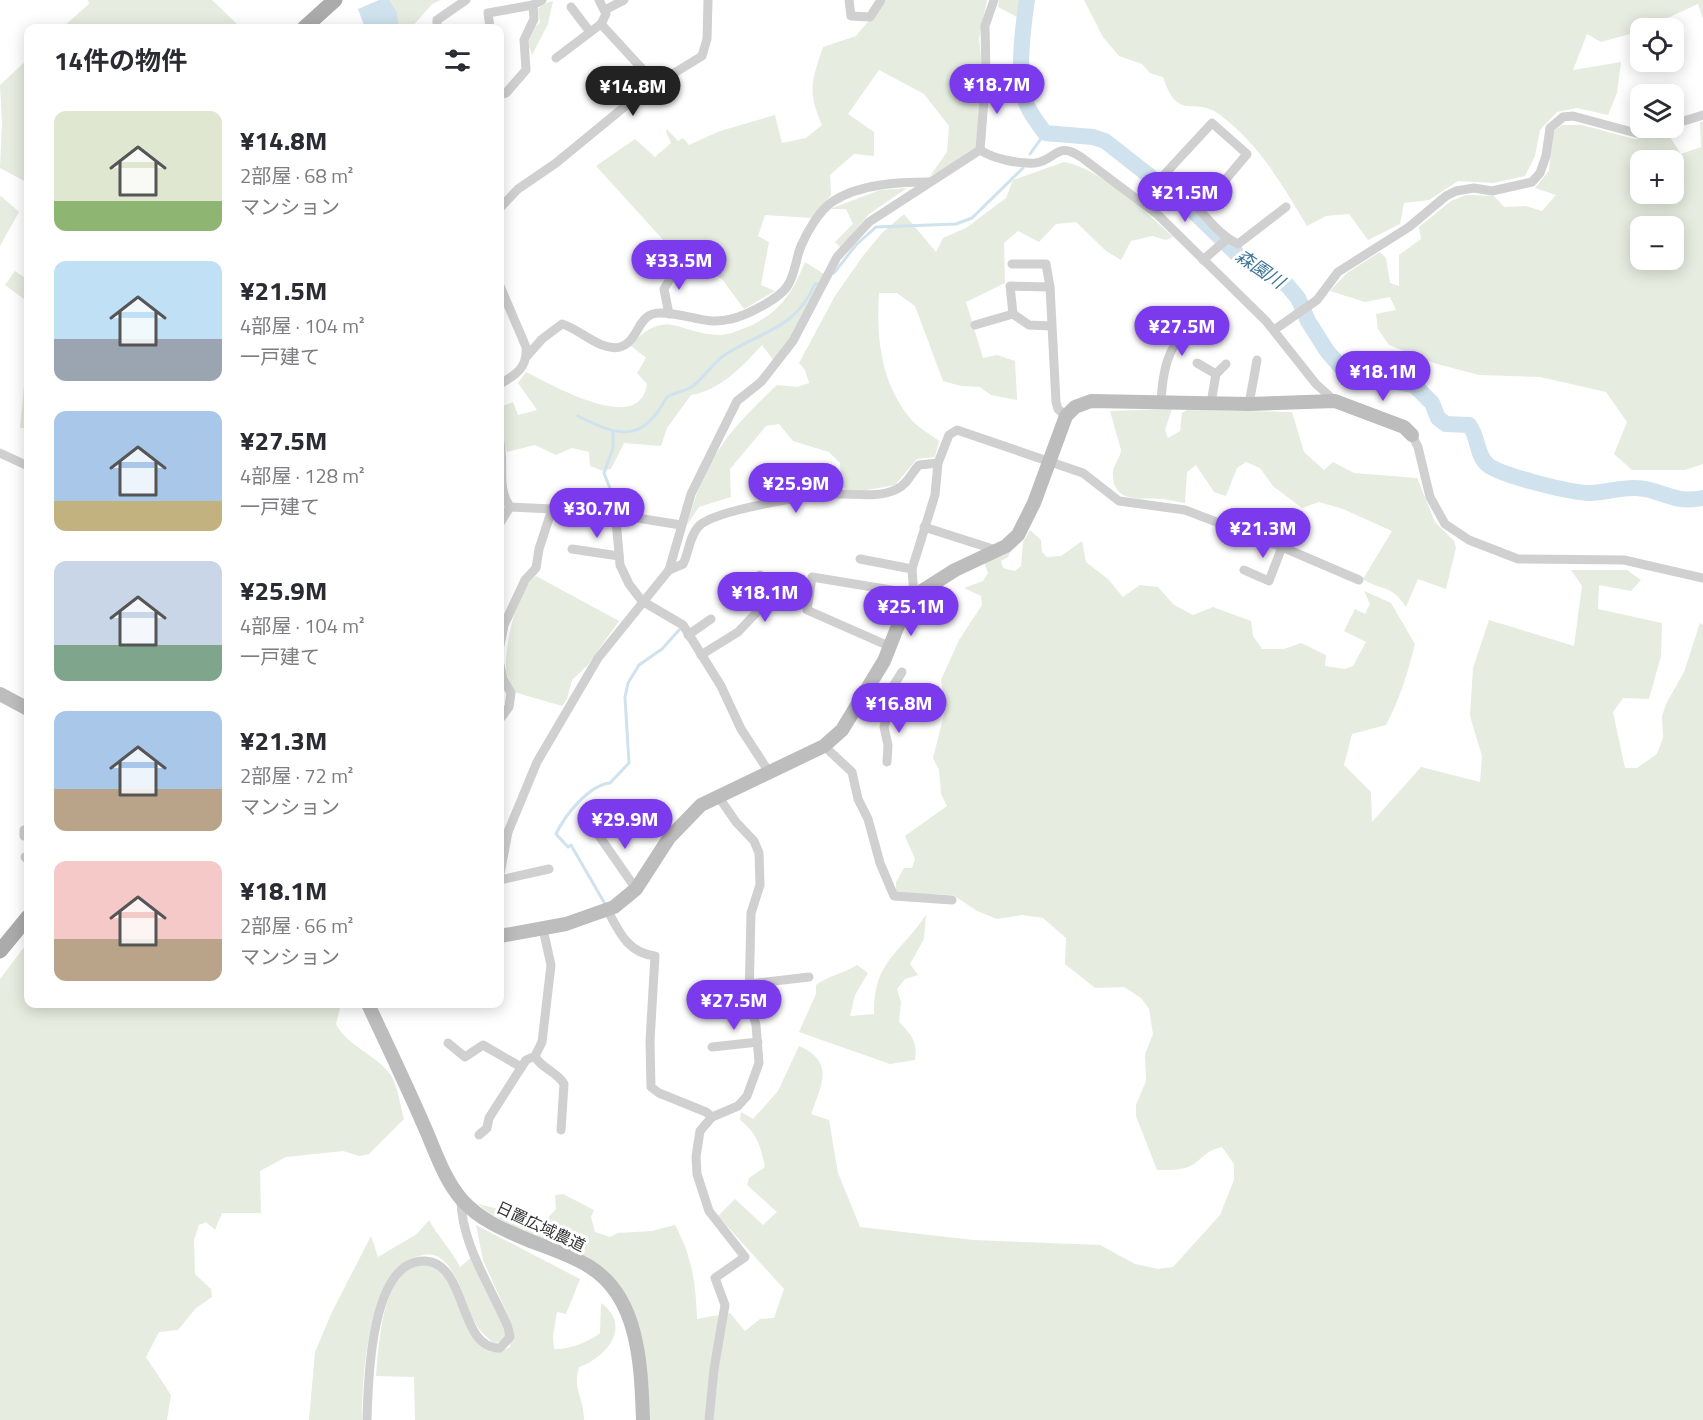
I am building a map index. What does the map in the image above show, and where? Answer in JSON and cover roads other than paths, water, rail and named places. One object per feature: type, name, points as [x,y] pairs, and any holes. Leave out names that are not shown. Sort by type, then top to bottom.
[{"type":"main road","points":[[308,24],[323,8],[335,0]]},
{"type":"main road","points":[[0,951],[24,922]]},
{"type":"street","points":[[438,24],[437,20],[466,0]]},
{"type":"street","points":[[489,24],[488,13],[533,5],[542,0]]},
{"type":"street","points":[[556,58],[601,24],[606,14],[599,0]]},
{"type":"street","points":[[605,10],[624,0]]},
{"type":"street","points":[[504,204],[518,189],[656,84],[702,57],[707,39],[708,0]]},
{"type":"street","points":[[849,0],[851,16],[870,17],[881,0]]},
{"type":"street","points":[[669,570],[691,494],[711,449],[737,401],[761,382],[793,341],[837,257],[869,222],[929,182],[958,167],[980,150],[986,76],[985,26],[994,0]]},
{"type":"street","points":[[504,94],[526,70],[524,46],[534,19],[533,5]]},
{"type":"street","points":[[571,7],[590,32]]},
{"type":"street","points":[[601,24],[656,84]]},
{"type":"street","points":[[1684,121],[1703,115]]},
{"type":"street","points":[[1274,330],[1317,300],[1338,272],[1409,227],[1446,196],[1456,191],[1474,188],[1492,191],[1532,182],[1540,172],[1546,156],[1550,128],[1563,117],[1573,116],[1630,130]]},
{"type":"street","points":[[1200,210],[1247,154],[1212,123],[1162,177],[1200,210],[1227,239],[1238,244],[1286,207]]},
{"type":"street","points":[[980,150],[989,155],[1037,163],[1061,150],[1072,150],[1138,197],[1274,330],[1316,384],[1335,401],[1404,427],[1412,435],[1418,447],[1430,497],[1445,524],[1469,540],[1518,559],[1624,560],[1703,578]]},
{"type":"street","points":[[504,382],[521,368],[527,356],[542,339],[562,324],[603,344],[617,347],[629,343],[644,319],[651,314],[669,314],[717,322],[733,319],[781,295],[789,284],[801,246],[815,221],[831,202],[847,195],[901,182],[929,182]]},
{"type":"street","points":[[1203,260],[1227,239]]},
{"type":"street","points":[[1012,264],[1046,264],[1050,286],[1056,402],[1058,409],[1066,416]]},
{"type":"street","points":[[669,314],[664,289],[677,267]]},
{"type":"street","points":[[1050,286],[1010,286],[1013,314],[1029,325],[1051,326]]},
{"type":"street","points":[[504,295],[526,347],[527,356]]},
{"type":"street","points":[[1161,403],[1162,377],[1168,354],[1187,327],[1207,312]]},
{"type":"street","points":[[975,325],[1013,314]]},
{"type":"street","points":[[1249,404],[1257,360]]},
{"type":"street","points":[[1197,363],[1216,374]]},
{"type":"street","points":[[1211,403],[1216,374],[1226,364]]},
{"type":"street","points":[[912,599],[955,570],[1006,546],[1018,535],[1034,503],[1066,416],[1075,407],[1091,401],[1249,404],[1335,401]]},
{"type":"street","points":[[504,935],[543,929],[608,910],[623,902],[636,889],[680,824],[701,805],[824,746],[837,737],[891,647],[912,599],[912,569],[935,495],[938,462],[949,435],[957,430],[1049,459],[1083,473],[1119,501],[1185,510],[1282,547],[1359,580]]},
{"type":"street","points":[[0,453],[24,464]]},
{"type":"street","points":[[504,842],[537,762],[556,732],[574,694],[598,658],[642,601],[669,570],[683,564],[695,531],[712,519],[740,510],[824,495],[863,496],[897,489],[919,465],[938,462]]},
{"type":"street","points":[[800,475],[820,468],[824,495]]},
{"type":"street","points":[[504,496],[510,507]]},
{"type":"street","points":[[510,507],[552,509],[581,504],[598,505],[608,509],[616,520],[620,565],[629,584],[642,601],[683,625],[721,686],[741,729],[769,772]]},
{"type":"street","points":[[504,517],[510,507]]},
{"type":"street","points":[[504,625],[525,580],[536,568],[539,549],[552,509]]},
{"type":"street","points":[[632,518],[681,525]]},
{"type":"street","points":[[924,527],[996,550]]},
{"type":"street","points":[[1244,570],[1269,581],[1282,547]]},
{"type":"street","points":[[572,549],[619,556]]},
{"type":"street","points":[[860,559],[912,569]]},
{"type":"street","points":[[701,655],[738,632],[758,611],[776,598],[760,575]]},
{"type":"street","points":[[891,647],[807,610],[812,577],[897,591],[912,599]]},
{"type":"street","points":[[688,635],[711,619]]},
{"type":"street","points":[[875,715],[902,672]]},
{"type":"street","points":[[504,682],[511,693],[509,707],[504,714]]},
{"type":"street","points":[[0,694],[24,707]]},
{"type":"street","points":[[887,762],[888,745],[884,727],[892,701]]},
{"type":"street","points":[[856,706],[886,720]]},
{"type":"street","points":[[824,746],[852,772],[858,799],[868,819],[880,863],[894,896],[952,900]]},
{"type":"street","points":[[709,1420],[714,1368],[725,1305],[715,1278],[745,1257],[709,1211],[698,1174],[697,1142],[700,1131],[712,1117],[738,1106],[747,1096],[759,1063],[758,1042],[749,1000],[749,984],[751,913],[760,885],[759,854],[754,841],[736,822],[718,796]]},
{"type":"street","points":[[593,827],[636,889]]},
{"type":"street","points":[[504,879],[549,869]]},
{"type":"street","points":[[608,910],[626,942],[637,951],[655,956],[650,1041],[651,1087],[659,1094],[706,1112],[712,1117]]},
{"type":"street","points":[[543,929],[551,965],[542,1042],[536,1056],[538,1062],[564,1084],[561,1130]]},
{"type":"street","points":[[749,984],[809,977]]},
{"type":"street","points":[[722,1001],[749,1000]]},
{"type":"street","name":"日置広域農道","points":[[370,1008],[435,1153],[461,1199],[476,1214],[501,1228],[576,1260],[605,1278],[633,1329],[641,1373],[643,1420]]},
{"type":"street","points":[[712,1047],[758,1042]]},
{"type":"street","points":[[448,1043],[465,1057],[483,1046],[521,1067]]},
{"type":"street","points":[[479,1136],[487,1128],[489,1118],[521,1067],[526,1060],[536,1056]]},
{"type":"street","points":[[367,1420],[368,1372],[372,1341],[395,1277],[413,1263],[433,1262],[449,1274],[474,1330],[485,1344],[493,1349],[500,1348],[510,1337],[508,1327],[477,1261],[465,1225],[461,1199]]},
{"type":"water","points":[[379,0],[389,0],[397,12],[398,24],[364,24],[358,9]]},
{"type":"waterway","name":"森園川","points":[[1027,0],[1021,51],[1021,78],[1025,100],[1045,133],[1093,137],[1105,141],[1188,206],[1237,254],[1251,265],[1287,285],[1298,298],[1308,321],[1327,351],[1340,366],[1363,376],[1414,385],[1432,403],[1438,418],[1446,424],[1469,425],[1484,461],[1507,474],[1581,492],[1596,493],[1636,488],[1674,498],[1703,498]]},
{"type":"waterway","points":[[1030,154],[1045,133]]},
{"type":"waterway","points":[[834,273],[856,245],[876,227],[956,224],[972,218],[1023,168]]},
{"type":"waterway","points":[[578,416],[618,432],[639,429],[658,412],[667,397],[693,386],[726,354],[788,320],[798,311],[815,284],[819,284]]},
{"type":"waterway","points":[[613,431],[613,448],[604,473],[615,501]]},
{"type":"waterway","points":[[585,498],[610,495]]},
{"type":"waterway","points":[[605,904],[571,845],[568,847],[556,834],[578,802],[594,789],[610,783],[629,763],[625,697],[628,683],[639,665],[662,649],[680,629]]}]
